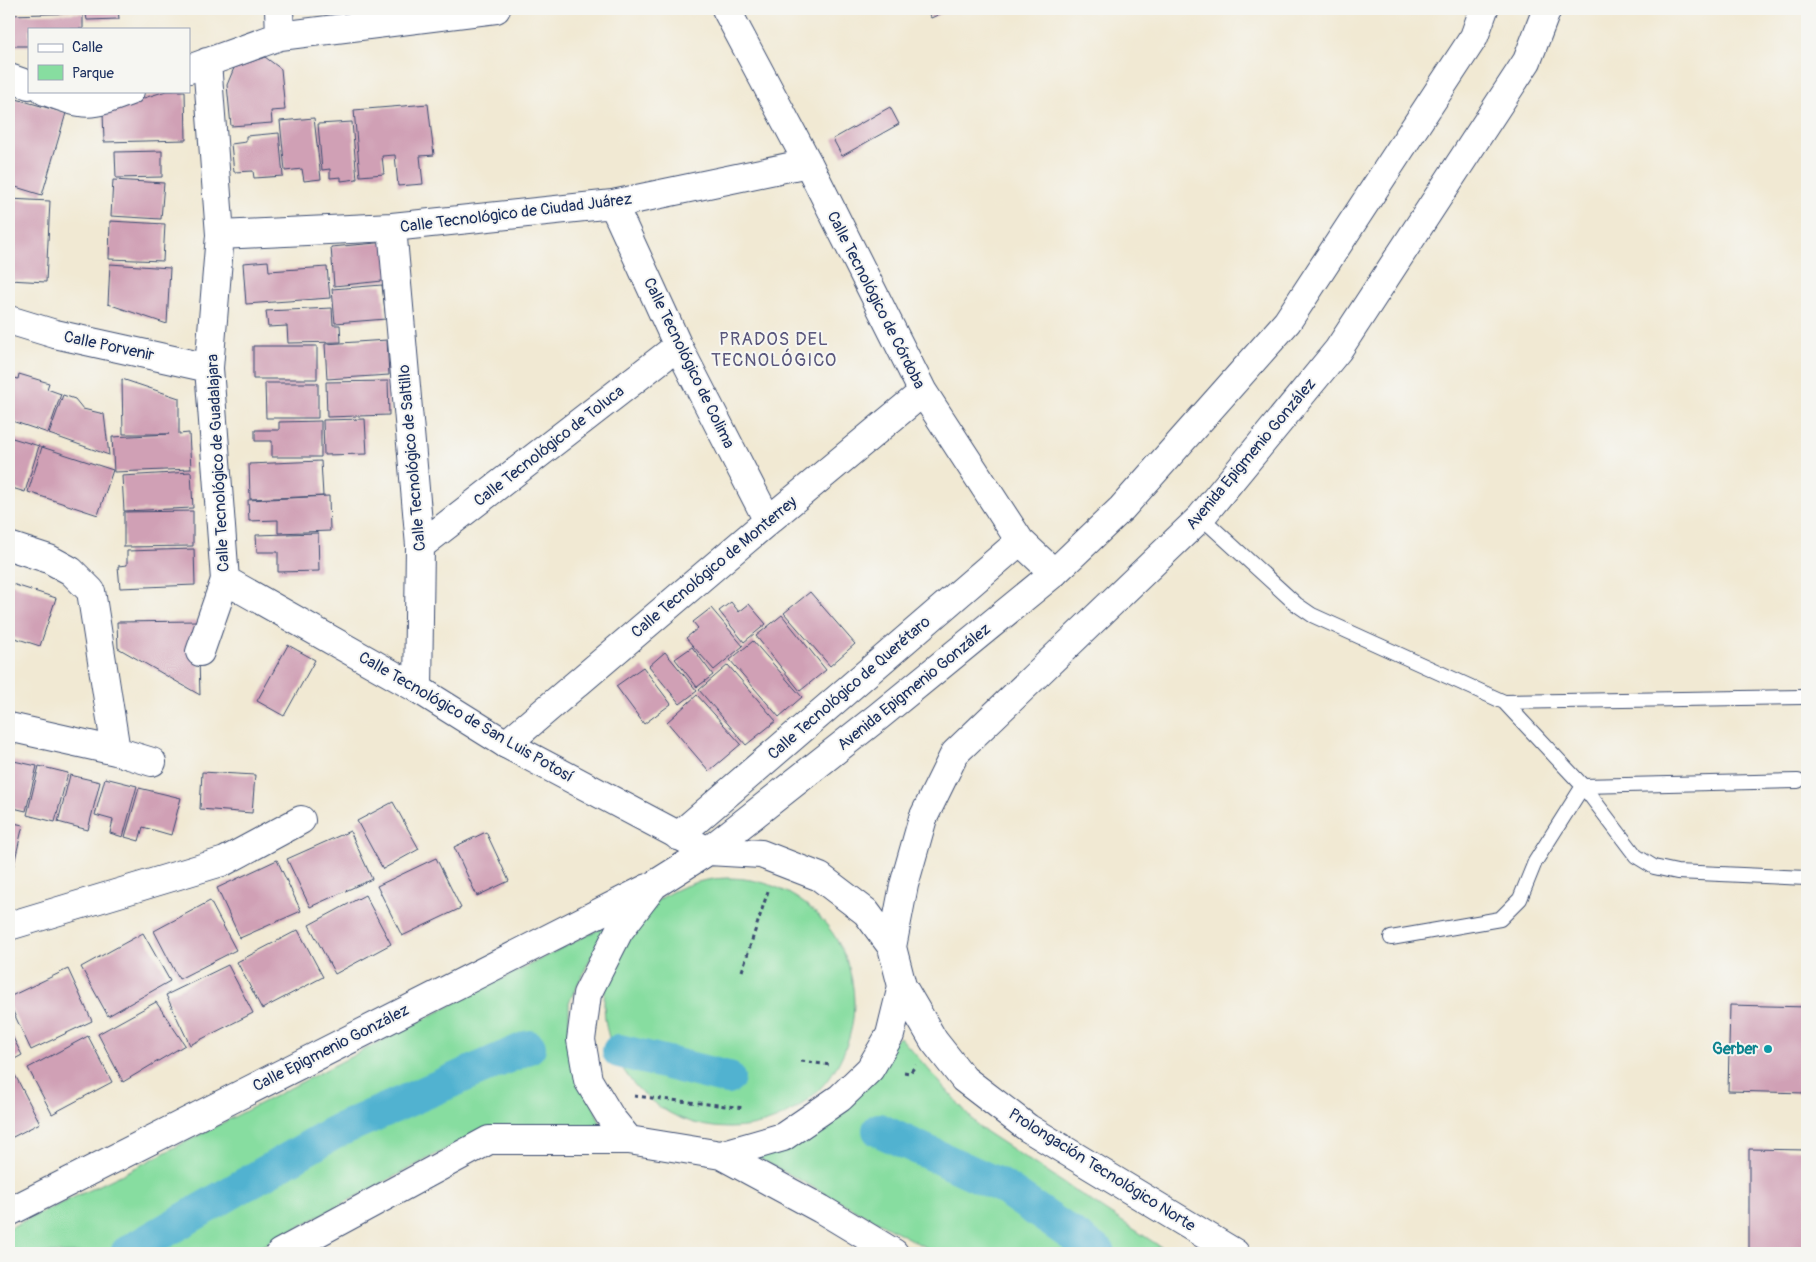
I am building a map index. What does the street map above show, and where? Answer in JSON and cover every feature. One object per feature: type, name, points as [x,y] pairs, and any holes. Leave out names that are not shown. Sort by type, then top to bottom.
[{"type":"street","points":[[279,9],[280,36]]},
{"type":"street","points":[[198,65],[280,36],[496,9]]},
{"type":"street","name":"Calle Tecnológico de Córdoba","points":[[726,9],[808,163],[923,392],[1020,541],[1054,573]]},
{"type":"street","name":"Avenida Epigmenio González","points":[[654,885],[708,851],[879,716],[1054,573],[1122,508],[1287,322],[1474,37],[1484,9]]},
{"type":"street","name":"Avenida Epigmenio González","points":[[892,947],[904,885],[923,818],[955,753],[1201,517],[1338,350],[1527,61],[1547,9]]},
{"type":"street","name":"Calle Tecnológico de Guadalajara","points":[[198,65],[220,235],[209,368],[225,580],[200,652]]},
{"type":"street","points":[[9,78],[28,85]]},
{"type":"street","points":[[48,92],[75,102],[87,104],[101,102],[127,92]]},
{"type":"street","name":"Calle Tecnológico de Ciudad Juárez","points":[[220,235],[392,227],[613,204],[808,163]]},
{"type":"street","name":"Calle Tecnológico de Colima","points":[[613,204],[678,346],[768,521]]},
{"type":"street","name":"Calle Tecnológico de Saltillo","points":[[392,227],[420,546],[418,689]]},
{"type":"street","name":"Calle Porvenir","points":[[9,320],[55,334],[209,368]]},
{"type":"street","name":"Calle Tecnológico de Toluca","points":[[420,546],[678,346]]},
{"type":"street","name":"Calle Tecnológico de Monterrey","points":[[506,744],[923,392]]},
{"type":"street","name":"Calle Tecnológico de Querétaro","points":[[678,836],[1020,541]]},
{"type":"street","points":[[9,546],[49,559],[71,571],[91,590],[116,751]]},
{"type":"street","name":"Calle Tecnológico de San Luis Potosí","points":[[225,580],[418,689],[506,744],[708,851]]},
{"type":"street","points":[[9,727],[116,751],[152,762]]},
{"type":"street","points":[[9,926],[224,861],[302,820]]},
{"type":"street","points":[[708,851],[761,854],[820,877],[866,912],[892,947],[902,986],[890,1035],[870,1070],[840,1098],[783,1137],[721,1156]]},
{"type":"street","points":[[629,1140],[611,1118],[588,1080],[581,1040],[586,994],[619,931],[654,885]]},
{"type":"street","name":"Calle Epigmenio González","points":[[9,1212],[654,885]]},
{"type":"street","name":"Prolongación Tecnológico Norte","points":[[902,986],[934,1041],[964,1079],[1028,1128],[1236,1253]]},
{"type":"street","points":[[280,1253],[489,1140],[629,1140],[721,1156],[821,1209],[894,1253]]},
{"type":"lane","points":[[1201,517],[1296,604],[1312,615],[1504,702],[1583,786],[1636,856],[1654,866],[1677,872],[1807,878]]},
{"type":"lane","points":[[1504,702],[1802,697]]},
{"type":"lane","points":[[1583,786],[1798,781]]},
{"type":"lane","points":[[1391,938],[1500,919],[1520,899],[1535,862],[1583,786]]},
{"type":"green space","points":[[717,878],[741,878],[777,887],[799,899],[818,914],[833,933],[845,955],[852,979],[854,1003],[852,1027],[845,1051],[833,1073],[818,1092],[799,1107],[777,1119],[741,1128],[717,1128],[681,1119],[659,1107],[640,1092],[625,1073],[613,1051],[604,1015],[604,991],[613,955],[625,933],[640,914],[659,899],[681,887]]},
{"type":"green space","points":[[607,925],[569,1002],[569,1035],[601,1126],[488,1127],[249,1253],[9,1253],[9,1228],[125,1173]]},
{"type":"green space","points":[[900,1037],[980,1128],[1170,1253],[936,1253],[753,1155]]},
{"type":"building","points":[[82,9],[82,11],[44,10]]},
{"type":"building","points":[[85,9],[118,9],[119,19],[87,20]]},
{"type":"building","points":[[122,9],[151,9],[151,12],[122,12]]},
{"type":"building","points":[[926,9],[951,9],[931,18]]},
{"type":"building","points":[[83,13],[83,28],[28,28],[28,46],[9,46],[9,15]]},
{"type":"building","points":[[265,57],[281,69],[285,110],[271,111],[272,123],[231,126],[227,85],[234,68]]},
{"type":"building","points":[[163,92],[185,92],[186,140],[104,142],[103,111]]},
{"type":"building","points":[[9,97],[66,113],[42,195],[9,185]]},
{"type":"building","points":[[428,104],[434,155],[420,156],[423,184],[398,186],[395,155],[382,156],[384,174],[360,176],[354,110]]},
{"type":"building","points":[[890,107],[899,124],[842,156],[833,139]]},
{"type":"building","points":[[314,118],[321,179],[304,181],[302,169],[285,171],[280,121]]},
{"type":"building","points":[[352,122],[357,179],[341,181],[341,177],[330,178],[330,169],[322,170],[318,124]]},
{"type":"building","points":[[279,133],[283,176],[254,178],[253,171],[234,172],[231,144],[246,142],[246,136]]},
{"type":"building","points":[[162,151],[162,177],[116,178],[115,152]]},
{"type":"building","points":[[113,180],[164,183],[161,219],[111,216]]},
{"type":"building","points":[[9,199],[50,201],[46,282],[9,280]]},
{"type":"building","points":[[110,221],[165,224],[163,261],[109,259]]},
{"type":"building","points":[[388,242],[392,280],[334,286],[331,247]]},
{"type":"building","points":[[268,261],[269,271],[327,267],[330,298],[246,304],[243,263]]},
{"type":"building","points":[[110,264],[170,268],[167,324],[108,304]]},
{"type":"building","points":[[382,285],[386,319],[335,323],[332,289]]},
{"type":"building","points":[[332,308],[333,325],[340,325],[341,342],[288,343],[287,326],[268,327],[266,311]]},
{"type":"building","points":[[387,340],[389,375],[327,379],[325,344]]},
{"type":"building","points":[[253,346],[317,346],[317,379],[253,379]]},
{"type":"building","points":[[19,374],[49,383],[47,389],[61,394],[48,433],[9,420],[9,376],[18,379]]},
{"type":"building","points":[[122,379],[179,398],[179,434],[189,433],[191,469],[114,472],[112,437],[169,434],[123,434]]},
{"type":"building","points":[[388,381],[389,415],[327,417],[326,382]]},
{"type":"building","points":[[265,383],[318,383],[318,418],[266,418]]},
{"type":"building","points":[[63,395],[75,399],[83,409],[104,414],[109,455],[49,434]]},
{"type":"building","points":[[365,419],[367,454],[324,455],[323,420]]},
{"type":"building","points":[[321,421],[321,457],[272,457],[272,441],[255,441],[255,430],[279,430],[279,422]]},
{"type":"building","points":[[9,437],[39,446],[25,492],[9,487]]},
{"type":"building","points":[[42,447],[113,470],[98,515],[28,492]]},
{"type":"building","points":[[321,461],[323,496],[250,499],[249,464]]},
{"type":"building","points":[[191,472],[193,508],[124,511],[122,476]]},
{"type":"building","points":[[329,496],[330,531],[278,533],[278,520],[249,521],[248,500]]},
{"type":"building","points":[[193,511],[193,546],[124,547],[124,512]]},
{"type":"building","points":[[318,533],[319,571],[278,572],[278,552],[257,552],[256,535]]},
{"type":"building","points":[[194,549],[195,585],[120,588],[118,566],[127,565],[127,551]]},
{"type":"building","points":[[9,583],[56,598],[40,646],[9,636]]},
{"type":"building","points":[[810,592],[855,644],[830,666],[784,613]]},
{"type":"building","points":[[731,602],[739,612],[749,604],[766,624],[744,642],[719,611]]},
{"type":"building","points":[[711,608],[743,646],[714,670],[686,638],[698,628],[693,622]]},
{"type":"building","points":[[782,615],[826,670],[800,691],[756,636]]},
{"type":"building","points":[[198,621],[200,695],[118,648],[117,622]]},
{"type":"building","points":[[753,641],[802,697],[779,717],[730,660]]},
{"type":"building","points":[[288,645],[315,660],[284,716],[257,701]]},
{"type":"building","points":[[692,647],[713,675],[697,687],[675,659]]},
{"type":"building","points":[[665,652],[697,691],[680,704],[649,666]]},
{"type":"building","points":[[728,665],[776,721],[746,745],[699,690]]},
{"type":"building","points":[[643,667],[671,704],[644,724],[616,686]]},
{"type":"building","points":[[697,695],[741,744],[709,771],[667,722]]},
{"type":"building","points":[[9,760],[37,766],[26,811],[9,807]]},
{"type":"building","points":[[39,766],[68,773],[55,822],[27,815]]},
{"type":"building","points":[[202,772],[255,775],[252,813],[200,809]]},
{"type":"building","points":[[70,775],[100,782],[88,830],[58,822]]},
{"type":"building","points":[[105,778],[137,786],[123,837],[110,833],[113,820],[95,815]]},
{"type":"building","points":[[139,788],[181,798],[171,835],[143,827],[139,841],[125,837]]},
{"type":"building","points":[[393,802],[419,849],[383,869],[357,821]]},
{"type":"building","points":[[9,822],[23,825],[11,877],[9,876]]},
{"type":"building","points":[[350,831],[372,879],[310,907],[287,859]]},
{"type":"building","points":[[486,832],[509,881],[477,896],[454,847]]},
{"type":"building","points":[[436,858],[461,908],[402,936],[377,886]]},
{"type":"building","points":[[277,860],[301,911],[240,938],[217,888]]},
{"type":"building","points":[[365,895],[391,944],[335,974],[309,925]]},
{"type":"building","points":[[210,901],[236,950],[179,979],[154,931]]},
{"type":"building","points":[[298,930],[323,977],[262,1009],[237,962]]},
{"type":"building","points":[[143,933],[170,981],[108,1016],[81,967]]},
{"type":"building","points":[[228,965],[253,1013],[190,1045],[166,995]]},
{"type":"building","points":[[68,969],[92,1021],[31,1050],[9,1003],[9,997]]},
{"type":"building","points":[[156,1002],[185,1045],[123,1082],[98,1034]]},
{"type":"building","name":"Gerber","points":[[1730,1005],[1807,1007],[1807,1127],[1804,1127],[1805,1093],[1728,1091]]},
{"type":"building","points":[[9,1030],[22,1055],[9,1062]]},
{"type":"building","points":[[88,1036],[112,1082],[52,1114],[28,1068]]},
{"type":"building","points":[[15,1075],[40,1123],[9,1139],[9,1078]]},
{"type":"building","points":[[1749,1149],[1807,1150],[1807,1253],[1749,1253]]},
{"type":"waterway","points":[[127,1253],[335,1132],[529,1047]]},
{"type":"waterway","points":[[619,1051],[728,1078]]},
{"type":"waterway","points":[[879,1130],[1001,1186],[1099,1253]]},
{"type":"place","name":"Gerber","points":[[1768,1049]]},
{"type":"district","name":"PRADOS DEL TECNOLÓGICO","points":[[774,349]]}]
